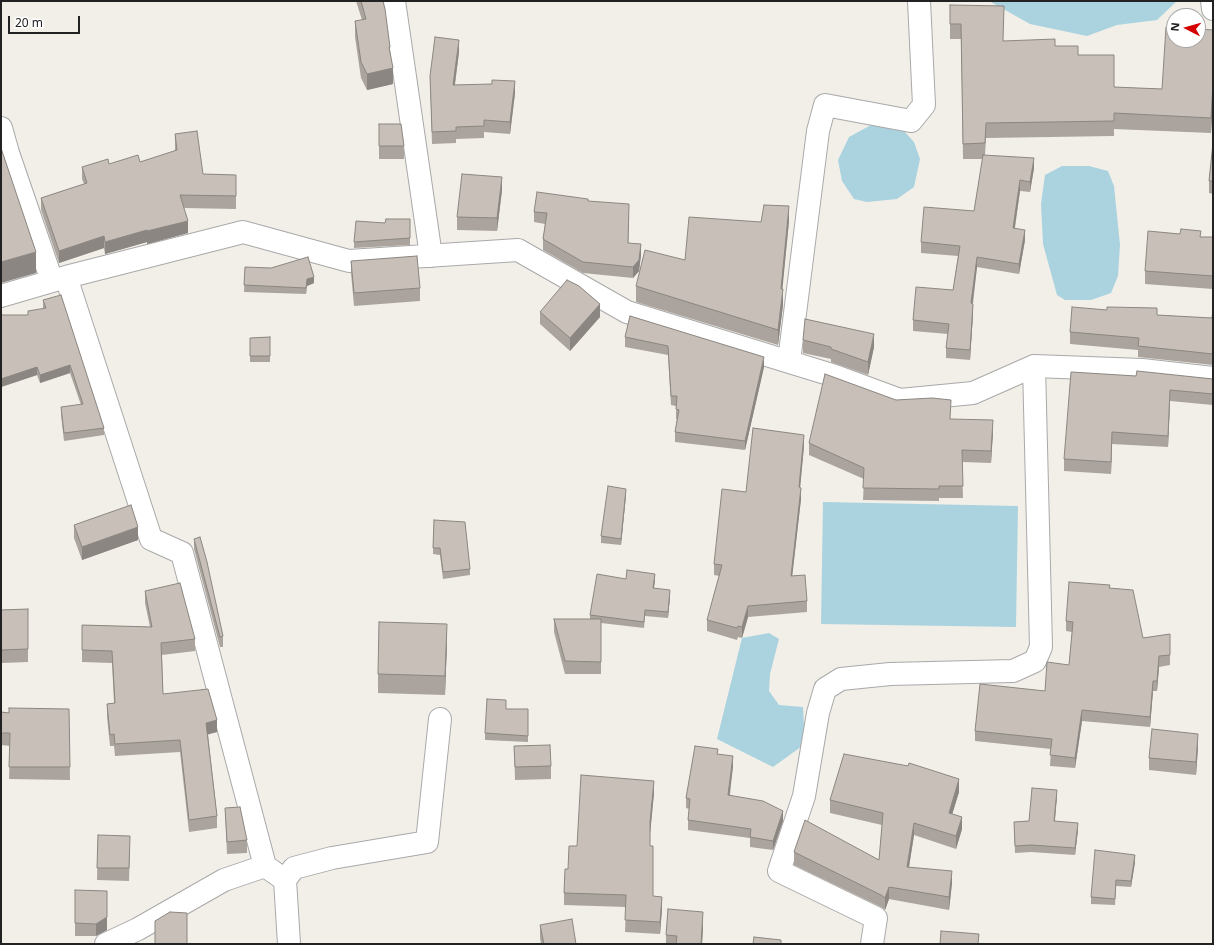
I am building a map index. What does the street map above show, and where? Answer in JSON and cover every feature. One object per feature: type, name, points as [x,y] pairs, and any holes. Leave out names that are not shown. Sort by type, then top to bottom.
[{"type":"street","points":[[394,1],[431,256]]},
{"type":"street","points":[[789,361],[818,131],[825,105],[911,121],[924,105],[920,1]]},
{"type":"street","points":[[1212,1],[1213,9]]},
{"type":"street","points":[[1,128],[8,153],[59,279],[151,539],[182,553],[265,866],[285,880]]},
{"type":"street","points":[[1,296],[59,279],[243,232],[349,261],[518,250],[627,312],[789,361],[900,400],[973,393],[1034,366],[1142,370],[1213,378]]},
{"type":"street","points":[[872,944],[876,918],[779,871],[804,796],[818,712],[824,688],[841,679],[890,674],[1013,670],[1035,661],[1040,647],[1034,366]]},
{"type":"street","points":[[289,944],[285,880],[294,868],[332,858],[427,842],[440,719]]},
{"type":"street","points":[[106,944],[138,929],[224,880],[265,866]]},
{"type":"water","points":[[989,1],[1177,1],[1170,8],[1166,8],[1166,11],[1157,20],[1117,25],[1087,36],[1030,24]]},
{"type":"water","points":[[871,125],[904,131],[914,142],[920,159],[914,187],[897,199],[867,202],[854,199],[842,181],[838,160],[849,137]]},
{"type":"water","points":[[1062,166],[1089,166],[1108,171],[1114,186],[1120,245],[1118,276],[1111,293],[1091,300],[1065,300],[1057,295],[1043,244],[1041,204],[1045,175]]},
{"type":"water","points":[[823,502],[1018,506],[1016,627],[821,624]]},
{"type":"water","points":[[769,633],[779,639],[770,674],[769,691],[779,705],[803,707],[805,744],[773,767],[717,739],[742,638]]},
{"type":"building","points":[[361,1],[383,1],[393,68],[367,74],[361,62],[355,21],[366,19]]},
{"type":"building","points":[[950,5],[1004,6],[1003,41],[1055,39],[1055,46],[1078,46],[1078,55],[1114,55],[1114,87],[1162,89],[1166,27],[1166,48],[1206,48],[1206,30],[1213,30],[1213,83],[1211,118],[1114,113],[1114,121],[986,123],[985,143],[963,144],[961,24],[950,24]]},
{"type":"building","points":[[435,37],[459,40],[453,85],[492,84],[492,80],[515,81],[510,122],[484,120],[484,126],[456,127],[456,131],[432,132],[430,76]]},
{"type":"building","points":[[379,124],[401,124],[404,146],[379,146]]},
{"type":"building","points":[[197,131],[203,174],[236,175],[236,196],[180,195],[188,221],[147,230],[105,242],[104,236],[59,251],[41,198],[87,183],[82,167],[108,159],[109,164],[138,155],[140,162],[177,150],[175,134]]},
{"type":"building","points":[[1213,143],[1213,181],[1209,181]]},
{"type":"building","points":[[1,148],[36,252],[1,262]]},
{"type":"building","points":[[983,155],[1034,158],[1030,182],[1020,180],[1013,228],[1025,230],[1019,264],[977,257],[971,303],[973,304],[970,350],[946,348],[949,324],[913,320],[916,287],[953,290],[960,246],[921,242],[924,207],[974,211]]},
{"type":"building","points":[[462,174],[502,177],[497,218],[457,217]]},
{"type":"building","points":[[537,192],[588,199],[588,201],[629,204],[628,243],[641,244],[639,260],[633,267],[583,262],[543,239],[547,213],[534,212]]},
{"type":"building","points":[[764,205],[789,206],[781,289],[783,289],[778,330],[636,286],[645,250],[685,260],[689,217],[761,222]]},
{"type":"building","points":[[386,219],[410,219],[410,238],[354,242],[356,221],[385,223]]},
{"type":"building","points":[[1181,229],[1201,231],[1200,237],[1213,237],[1213,276],[1145,271],[1148,231],[1180,234]]},
{"type":"building","points":[[417,256],[420,288],[354,293],[351,261]]},
{"type":"building","points":[[308,257],[314,277],[307,279],[306,288],[244,285],[245,267],[271,268]]},
{"type":"building","points":[[567,280],[579,286],[600,304],[570,338],[540,312]]},
{"type":"building","points":[[61,295],[104,428],[64,433],[61,407],[83,404],[70,365],[40,375],[37,367],[1,379],[1,315],[28,315],[28,311],[46,308],[43,300]]},
{"type":"building","points":[[1072,307],[1107,310],[1107,307],[1157,308],[1157,315],[1212,318],[1213,310],[1213,354],[1138,346],[1139,338],[1070,332]]},
{"type":"building","points":[[630,316],[764,357],[745,441],[675,432],[679,410],[676,409],[677,396],[671,396],[668,346],[625,337]]},
{"type":"building","points":[[805,319],[874,334],[868,362],[831,349],[831,347],[803,340]]},
{"type":"building","points":[[270,337],[270,356],[250,356],[250,338]]},
{"type":"building","points":[[1137,371],[1213,379],[1213,394],[1170,390],[1168,436],[1112,432],[1111,462],[1064,459],[1071,372],[1136,376]]},
{"type":"building","points":[[825,374],[896,400],[932,398],[951,400],[950,419],[993,420],[991,451],[962,450],[963,486],[939,486],[939,489],[863,488],[864,468],[809,443]]},
{"type":"building","points":[[753,428],[804,435],[799,487],[801,488],[791,576],[805,575],[807,601],[748,606],[742,627],[738,626],[737,628],[707,620],[722,565],[714,564],[722,489],[746,492]]},
{"type":"building","points":[[608,486],[626,489],[621,539],[601,536]]},
{"type":"building","points":[[131,505],[138,527],[82,547],[74,525]]},
{"type":"building","points":[[434,520],[465,522],[470,569],[443,572],[440,548],[433,548]]},
{"type":"building","points":[[200,537],[223,636],[220,637],[194,539]]},
{"type":"building","points":[[627,570],[655,574],[653,588],[670,590],[668,612],[645,610],[644,622],[590,615],[597,574],[626,579]]},
{"type":"building","points":[[1069,582],[1110,585],[1109,588],[1133,590],[1143,638],[1170,634],[1170,655],[1159,656],[1157,681],[1153,681],[1150,717],[1082,710],[1075,758],[1050,755],[1052,739],[975,731],[980,684],[1045,691],[1047,662],[1069,665],[1073,622],[1066,621]]},
{"type":"building","points":[[180,583],[195,639],[161,643],[163,694],[208,689],[217,720],[206,723],[217,816],[189,820],[180,740],[115,744],[114,734],[110,735],[107,704],[115,703],[112,651],[82,650],[82,625],[152,627],[145,591]]},
{"type":"building","points":[[28,609],[28,649],[1,651],[1,610]]},
{"type":"building","points":[[554,619],[601,619],[601,662],[565,661]]},
{"type":"building","points":[[379,622],[447,624],[445,676],[378,674]]},
{"type":"building","points":[[487,699],[506,700],[506,709],[528,709],[528,736],[485,733]]},
{"type":"building","points":[[9,708],[69,709],[70,767],[9,767],[10,733],[1,733],[1,712],[9,713]]},
{"type":"building","points":[[1152,729],[1198,734],[1196,762],[1149,758]]},
{"type":"building","points":[[550,745],[551,766],[515,767],[514,746]]},
{"type":"building","points":[[695,746],[718,749],[717,754],[733,756],[728,795],[763,801],[783,811],[773,841],[750,837],[751,829],[688,820],[690,799],[686,798]]},
{"type":"building","points":[[844,754],[908,766],[909,763],[959,779],[949,813],[962,817],[956,836],[914,823],[907,867],[952,871],[949,897],[889,887],[885,898],[794,852],[805,820],[879,860],[883,813],[830,800]]},
{"type":"building","points":[[581,775],[654,781],[650,822],[650,846],[653,846],[653,896],[662,897],[660,922],[625,920],[626,895],[564,893],[565,869],[568,869],[569,846],[577,846]]},
{"type":"building","points":[[1032,788],[1057,790],[1054,821],[1078,823],[1075,848],[1031,845],[1015,846],[1014,822],[1029,821]]},
{"type":"building","points":[[240,807],[247,840],[227,842],[225,808]]},
{"type":"building","points":[[98,835],[130,836],[129,868],[97,868]]},
{"type":"building","points":[[1095,850],[1135,855],[1131,881],[1116,880],[1115,899],[1091,897]]},
{"type":"building","points":[[75,890],[107,891],[107,917],[96,924],[75,923]]},
{"type":"building","points":[[668,909],[703,912],[701,944],[676,944],[677,936],[666,935]]},
{"type":"building","points":[[170,912],[187,913],[187,944],[155,944],[155,921]]},
{"type":"building","points":[[572,919],[576,944],[544,944],[540,925]]},
{"type":"building","points":[[941,931],[979,934],[978,944],[940,944]]},
{"type":"building","points":[[754,937],[781,940],[781,944],[753,944]]}]
